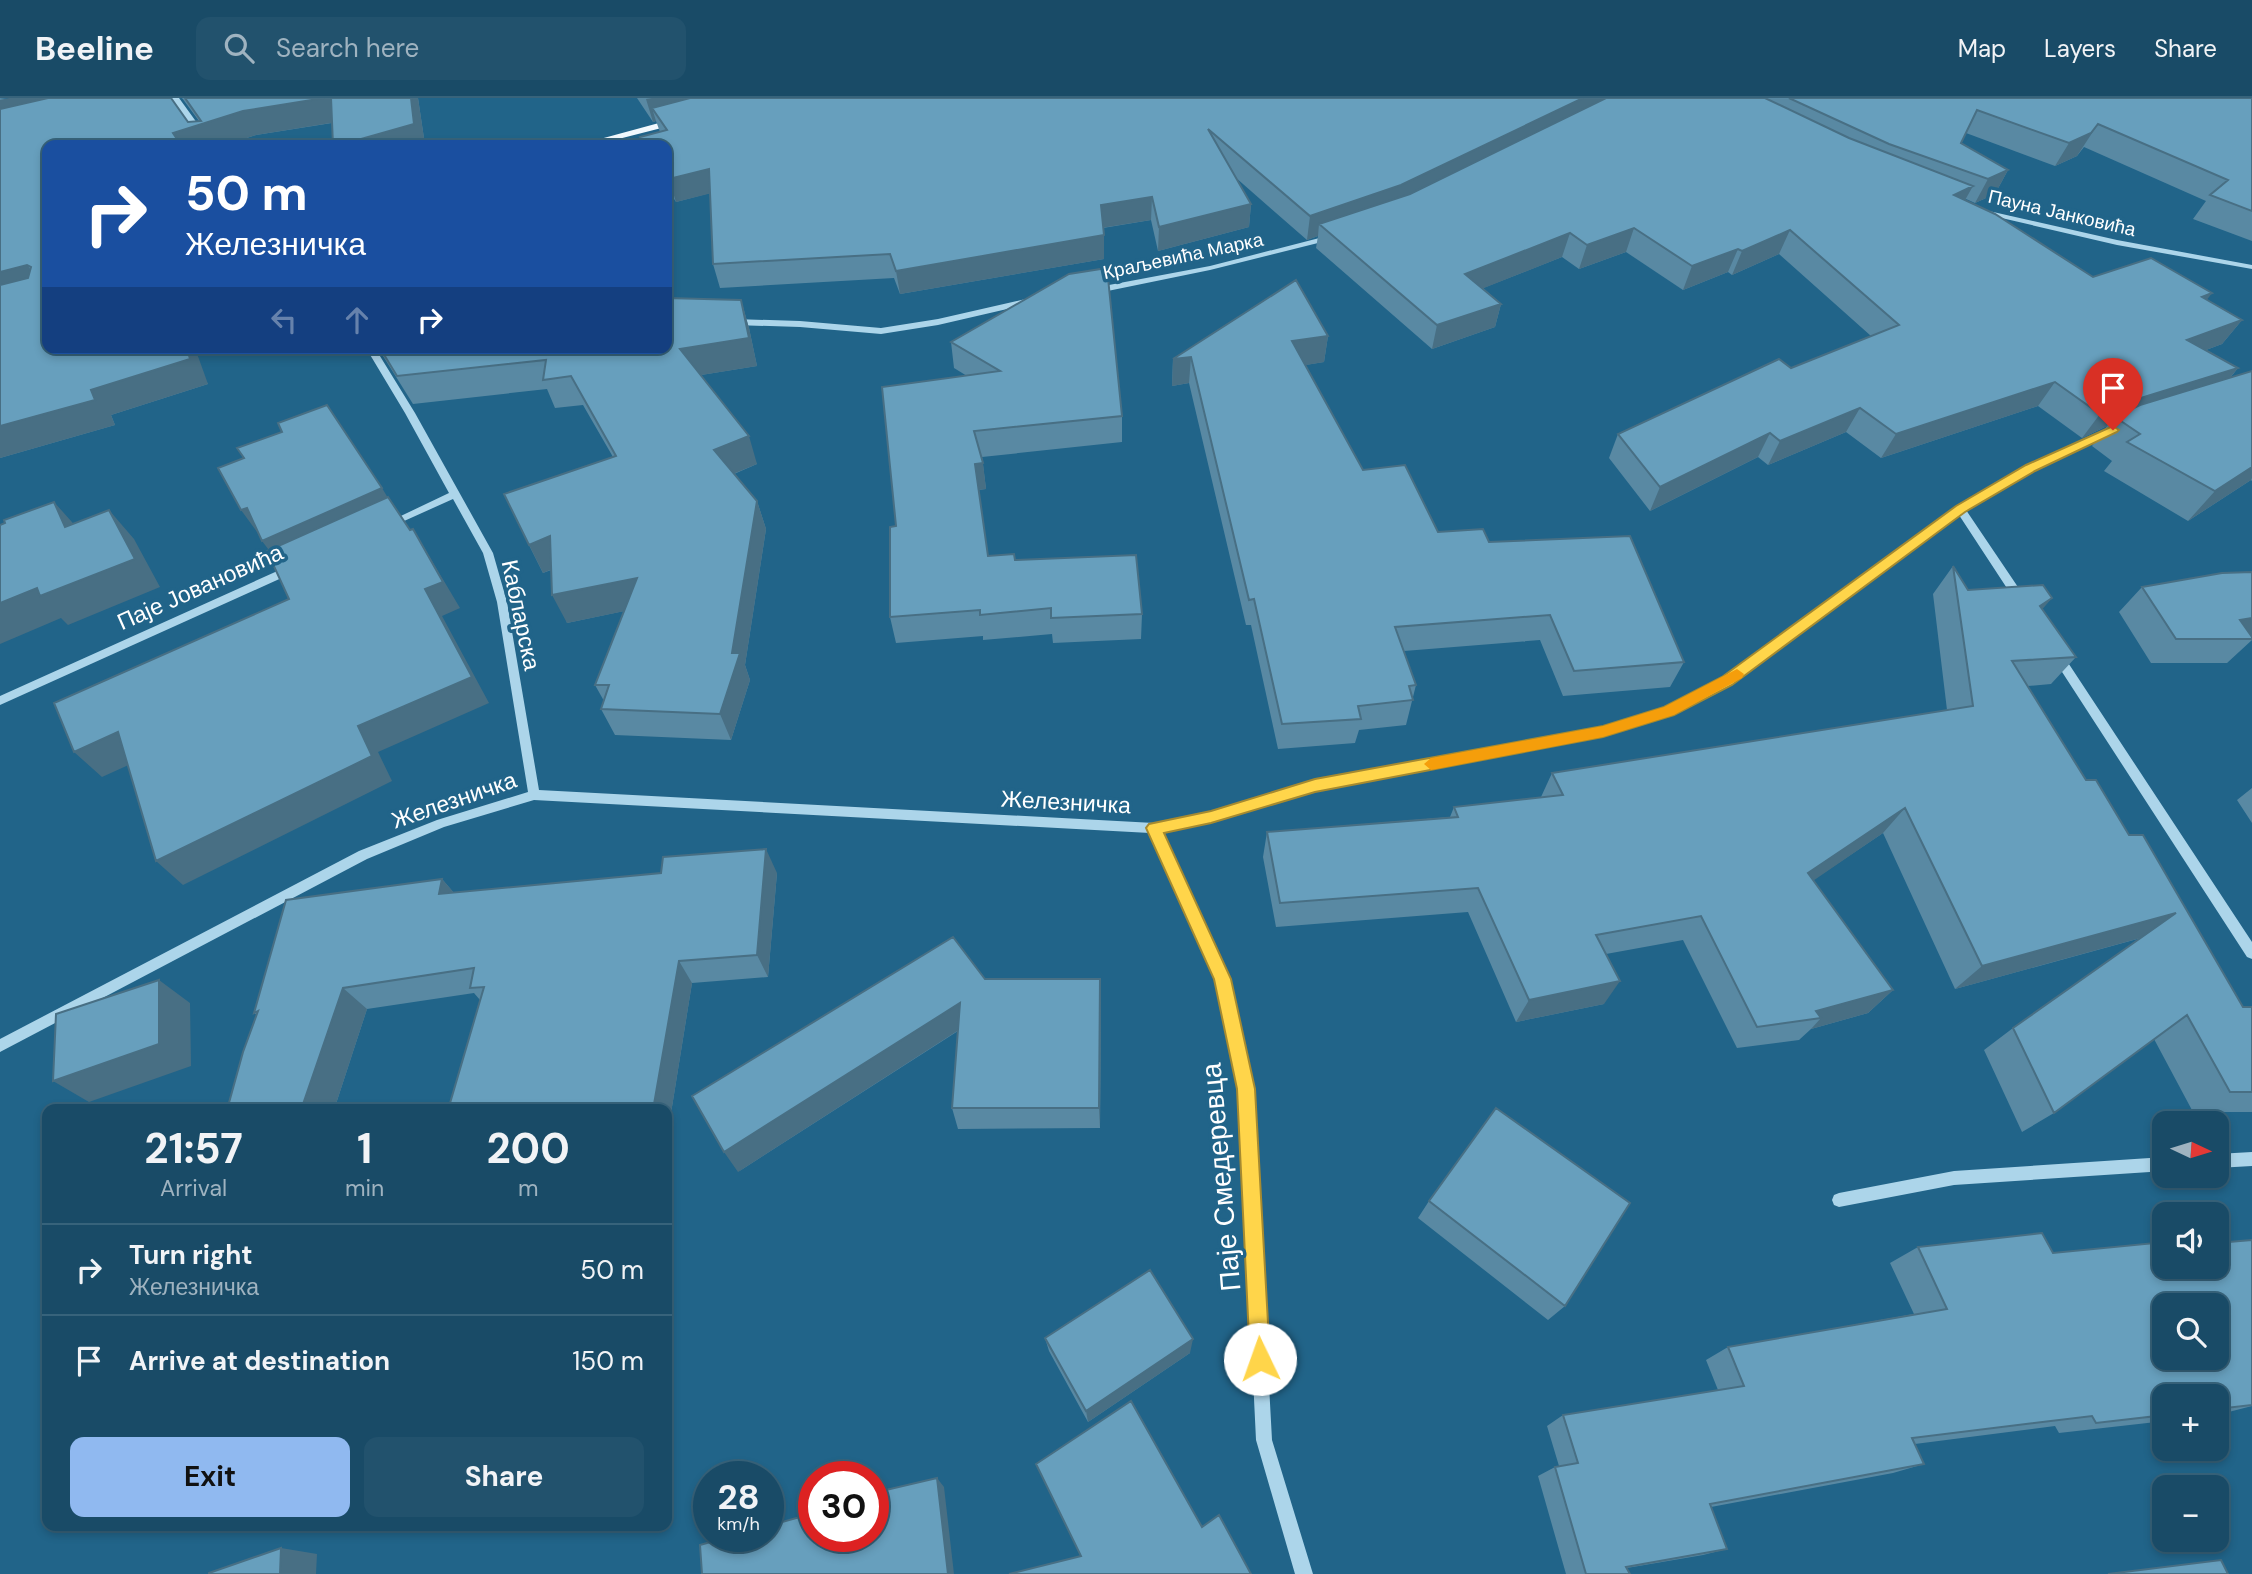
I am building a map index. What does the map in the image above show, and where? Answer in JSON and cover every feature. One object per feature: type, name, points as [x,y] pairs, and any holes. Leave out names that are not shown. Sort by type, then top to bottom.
[{"type":"main road","points":[[602,140],[688,118]]},
{"type":"street","points":[[175,98],[205,140]]},
{"type":"street","name":"Пауна Јанковића","points":[[1967,206],[2033,225],[2132,247],[2252,267]]},
{"type":"street","name":"Краљевића Марка","points":[[1088,292],[1210,268],[1341,234]]},
{"type":"street","points":[[730,322],[800,324],[881,331],[904,329],[1035,300]]},
{"type":"street","name":"Кабларска","points":[[374,354],[411,413],[488,553],[502,602],[534,794]]},
{"type":"street","name":"Железничка","points":[[0,1046],[363,855],[441,823],[534,794],[1154,828],[1211,817],[1315,786],[1603,731],[1669,711],[1738,673],[1960,509],[2031,468],[2125,426]]},
{"type":"street","points":[[379,528],[455,494]]},
{"type":"street","points":[[1960,509],[2029,614]]},
{"type":"street","name":"Паје Јовановића","points":[[0,701],[303,563]]},
{"type":"street","points":[[2052,649],[2252,953]]},
{"type":"street","name":"Паје Смедеревца","points":[[1154,828],[1222,979],[1246,1089],[1264,1440],[1304,1574]]},
{"type":"street","points":[[2230,1160],[2252,1159]]},
{"type":"street","points":[[1839,1200],[1954,1178],[2152,1165]]},
{"type":"building","points":[[48,98],[171,98],[188,122],[201,121],[185,98],[324,98],[243,111],[173,133],[178,140],[42,140],[42,354],[189,354],[190,359],[91,390],[95,400],[0,426],[0,285],[28,278],[31,267],[27,265],[0,272],[0,109]]},
{"type":"building","points":[[331,98],[411,98],[414,124],[358,140],[333,140]]},
{"type":"building","points":[[690,98],[1583,98],[1401,185],[1310,216],[1208,129],[1251,204],[1159,227],[1152,197],[1101,205],[1104,235],[896,271],[890,254],[713,264],[709,169],[672,178],[672,140],[642,140],[640,137],[667,130],[652,108]]},
{"type":"building","points":[[1606,98],[1765,98],[1849,138],[1973,186],[1954,195],[1995,214],[2093,277],[2151,258],[2212,293],[2202,297],[2242,320],[2187,340],[2238,368],[2128,402],[2100,414],[2055,382],[1896,434],[1860,408],[1780,441],[1770,433],[1660,487],[1618,434],[1779,359],[1791,368],[1899,325],[1790,230],[1742,251],[1738,249],[1692,266],[1634,228],[1587,245],[1570,233],[1465,274],[1501,304],[1437,325],[1319,224],[1410,194]]},
{"type":"building","points":[[1789,98],[2252,98],[2252,211],[2210,195],[2228,180],[2098,124],[2091,133],[2069,143],[1977,110],[1961,143],[2008,170],[1988,179],[1889,144]]},
{"type":"building","points":[[1107,268],[1122,416],[974,431],[983,463],[975,464],[988,556],[1014,554],[1015,560],[1136,555],[1142,614],[1051,618],[1051,608],[980,615],[980,610],[890,617],[890,527],[896,526],[882,387],[1000,371],[951,342],[1069,274]]},
{"type":"building","points":[[1296,280],[1328,336],[1292,341],[1363,470],[1405,465],[1438,532],[1483,529],[1489,542],[1630,536],[1684,662],[1574,671],[1550,615],[1395,627],[1416,685],[1409,686],[1413,700],[1358,706],[1361,719],[1282,724],[1254,599],[1249,600],[1191,357],[1173,359]]},
{"type":"building","points":[[672,298],[741,300],[749,338],[680,349],[749,436],[714,450],[757,501],[732,653],[740,653],[720,714],[601,709],[609,685],[595,685],[637,578],[552,595],[550,536],[529,545],[504,494],[616,456],[571,376],[543,380],[546,360],[397,376],[384,354],[672,354]]},
{"type":"building","points":[[2252,371],[2252,467],[2215,491],[2127,442],[2140,434],[2115,417],[2140,405]]},
{"type":"building","points":[[327,405],[382,488],[262,541],[247,508],[241,510],[218,468],[244,458],[237,448],[282,432],[278,423]]},
{"type":"building","points":[[388,497],[410,530],[413,529],[443,582],[425,589],[472,677],[358,726],[372,756],[156,861],[118,732],[74,752],[54,703],[289,599],[267,551]]},
{"type":"building","points":[[54,502],[65,527],[109,510],[135,559],[40,596],[37,588],[0,603],[0,525],[5,523],[4,520]]},
{"type":"building","points":[[1953,566],[1968,590],[2043,585],[2052,598],[2040,606],[2076,657],[2012,661],[2086,780],[2096,780],[2129,835],[2143,835],[2243,1007],[2252,1007],[2252,1092],[2230,1092],[2187,1015],[2054,1113],[2013,1028],[2176,913],[1982,966],[1905,808],[1808,873],[1893,990],[1816,1011],[1821,1018],[1757,1027],[1701,916],[1596,935],[1620,981],[1529,1000],[1478,888],[1280,903],[1267,832],[1458,817],[1454,807],[1563,795],[1552,773],[1973,706]]},
{"type":"building","points":[[2252,572],[2252,618],[2240,620],[2252,639],[2176,639],[2142,587],[2222,573]]},
{"type":"building","points":[[766,849],[757,955],[679,961],[654,1104],[450,1104],[484,987],[470,988],[474,968],[343,988],[303,1104],[229,1104],[258,1011],[254,1013],[286,900],[442,879],[439,894],[661,873],[663,857]]},
{"type":"building","points":[[953,937],[985,979],[1100,979],[1099,1108],[952,1108],[960,1003],[724,1152],[692,1096]]},
{"type":"building","points":[[159,980],[159,1044],[53,1081],[56,1014]]},
{"type":"building","points":[[1496,1108],[1630,1203],[1565,1306],[1429,1201]]},
{"type":"building","points":[[2042,1233],[2053,1253],[2152,1243],[2152,1279],[2229,1279],[2229,1242],[2252,1240],[2252,1405],[2229,1408],[2229,1384],[2152,1384],[2152,1417],[2096,1423],[2092,1416],[1912,1438],[1924,1464],[1710,1504],[1727,1549],[1626,1567],[1630,1574],[1586,1574],[1555,1467],[1578,1463],[1563,1415],[1744,1386],[1728,1347],[1947,1309],[1918,1247]]},
{"type":"building","points":[[1150,1270],[1193,1339],[1086,1411],[1045,1338]]},
{"type":"building","points":[[1131,1401],[1202,1527],[1219,1515],[1251,1574],[1009,1574],[1081,1556],[1036,1464]]},
{"type":"building","points":[[937,1478],[948,1574],[702,1574],[700,1552],[784,1552],[784,1521],[798,1518],[798,1552],[889,1552],[889,1489]]},
{"type":"building","points":[[281,1548],[280,1574],[209,1574],[209,1573]]},
{"type":"building","points":[[2221,1560],[2228,1574],[2108,1574]]},
{"type":"slow traffic","points":[[1431,764],[1603,731],[1669,711],[1737,674]]},
{"type":"route","points":[[1260,1359],[1246,1089],[1222,979],[1154,828],[1211,817],[1315,786],[1603,731],[1669,711],[1727,681],[1960,509],[2031,468],[2113,430]]}]
